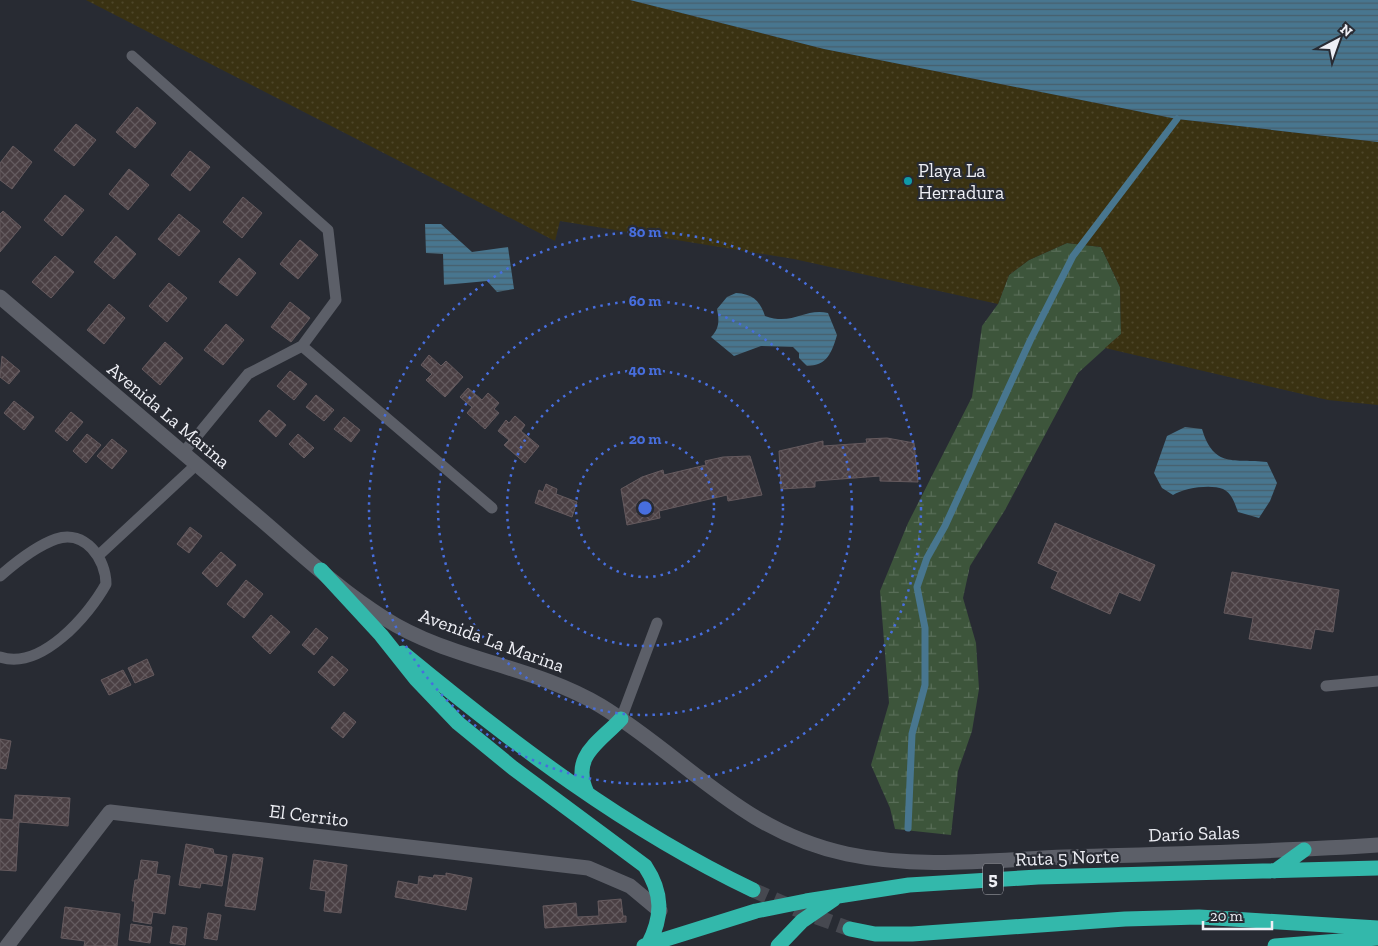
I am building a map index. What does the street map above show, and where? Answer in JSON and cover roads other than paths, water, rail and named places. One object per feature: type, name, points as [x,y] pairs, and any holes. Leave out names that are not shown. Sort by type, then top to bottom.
[{"type":"highway","points":[[321,570],[381,634],[416,679],[458,723],[513,768],[645,866],[657,888],[660,911],[657,924],[646,945]]},
{"type":"highway","points":[[381,634],[489,723],[587,793],[649,835],[753,890]]},
{"type":"highway","points":[[587,793],[581,774],[584,760],[592,748],[621,719]]},
{"type":"highway","points":[[1275,871],[1304,850]]},
{"type":"highway","name":"Ruta 5 Norte","points":[[646,945],[756,911],[840,895],[909,885],[968,880],[1378,868]]},
{"type":"highway","points":[[778,946],[802,922],[840,895]]},
{"type":"highway","points":[[850,929],[875,934],[912,934],[1126,919],[1199,917],[1378,928]]},
{"type":"highway","points":[[1275,946],[1378,938]]},
{"type":"main road","name":"Avenida La Marina","points":[[0,297],[321,570],[360,602],[407,632],[451,651],[567,688],[621,719],[712,790],[790,837],[829,850],[892,860]]},
{"type":"main road","name":"El Cerrito","points":[[7,946],[110,812],[588,868],[630,886],[660,911]]},
{"type":"main road","name":"Darío Salas","points":[[892,860],[936,862],[1304,850],[1378,845]]},
{"type":"lane","points":[[132,56],[328,230],[336,300],[302,346],[248,374],[183,453]]},
{"type":"lane","points":[[302,346],[492,508]]},
{"type":"lane","points":[[99,554],[197,464]]},
{"type":"lane","points":[[0,576],[22,558],[57,538],[80,540],[91,546],[99,554],[104,564],[106,584],[84,618],[69,632],[42,650],[16,659],[0,657]]},
{"type":"lane","points":[[621,719],[657,623]]},
{"type":"lane","points":[[1326,686],[1378,681]]},
{"type":"water","points":[[630,0],[1378,0],[1378,142],[1177,119],[824,49]]},
{"type":"water","points":[[425,224],[441,224],[472,252],[508,247],[514,289],[497,292],[487,281],[444,285],[443,254],[426,253]]},
{"type":"water","points":[[736,293],[755,299],[761,306],[765,316],[775,319],[820,312],[828,313],[837,335],[828,357],[819,364],[807,366],[799,358],[799,353],[793,347],[761,346],[734,356],[711,337],[718,324],[717,309],[727,297]]},
{"type":"water","points":[[1185,427],[1202,429],[1207,442],[1219,456],[1235,460],[1267,462],[1277,483],[1270,501],[1259,518],[1238,512],[1231,496],[1223,489],[1211,487],[1197,488],[1184,490],[1173,495],[1162,488],[1154,473],[1167,436]]},
{"type":"waterway","points":[[908,828],[912,734],[925,685],[925,628],[917,587],[927,558],[945,526],[1030,341],[1073,256],[1177,119]]},
{"type":"tunnel","points":[[753,890],[803,912],[850,929]]},
{"type":"place","name":"Playa La Herradura","points":[[908,181]]}]
